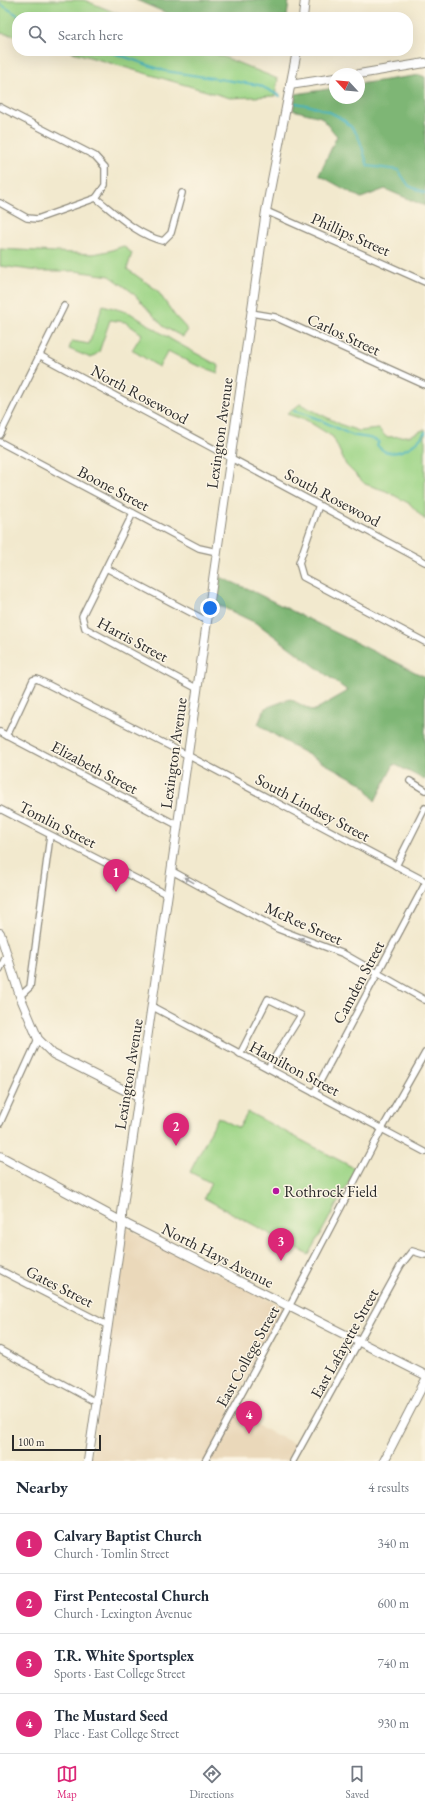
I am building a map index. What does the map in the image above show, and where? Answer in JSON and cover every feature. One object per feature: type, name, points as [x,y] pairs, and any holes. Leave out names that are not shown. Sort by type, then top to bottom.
[{"type":"street","points":[[304,12],[305,0]]},
{"type":"street","name":"Lexington Avenue","points":[[88,1461],[98,1403],[107,1325],[123,1222],[122,1213],[138,1097],[153,1007],[177,825],[189,756],[196,688],[217,552],[229,456],[266,211],[296,56]]},
{"type":"street","points":[[365,73],[425,63]]},
{"type":"street","points":[[290,85],[329,79]]},
{"type":"street","points":[[0,107],[95,156],[105,167],[105,185],[96,198],[37,219],[27,218],[0,203]]},
{"type":"street","points":[[96,198],[134,227],[154,239],[163,241],[171,234],[182,193]]},
{"type":"street","name":"Phillips Street","points":[[266,211],[425,282]]},
{"type":"street","points":[[0,435],[64,306]]},
{"type":"street","name":"Carlos Street","points":[[251,312],[275,317],[425,385]]},
{"type":"street","name":"North Rosewood","points":[[39,354],[229,456]]},
{"type":"street","name":"Boone Street","points":[[0,442],[199,548],[217,552]]},
{"type":"street","name":"South Rosewood","points":[[229,456],[425,562]]},
{"type":"street","points":[[319,505],[299,563],[304,577],[425,642]]},
{"type":"street","name":"Harris Street","points":[[133,512],[82,616],[85,628],[196,688]]},
{"type":"street","points":[[106,568],[207,621]]},
{"type":"street","name":"South Lindsey Street","points":[[7,736],[33,680],[37,679],[189,756],[425,882]]},
{"type":"street","name":"Elizabeth Street","points":[[0,732],[177,825]]},
{"type":"street","points":[[410,781],[425,790]]},
{"type":"street","points":[[396,866],[425,808]]},
{"type":"street","name":"Tomlin Street","points":[[0,810],[168,895]]},
{"type":"street","points":[[20,996],[30,987],[50,836]]},
{"type":"street","name":"McRee Street","points":[[172,871],[278,929],[344,954],[425,1000]]},
{"type":"street","name":"Camden Street","points":[[314,1093],[425,882]]},
{"type":"street","points":[[0,933],[6,956],[20,996],[38,1039],[54,1054],[138,1097]]},
{"type":"street","points":[[0,969],[6,956]]},
{"type":"street","points":[[240,1054],[268,999],[300,1015],[268,1068]]},
{"type":"street","name":"Hamilton Street","points":[[153,1007],[425,1152]]},
{"type":"street","points":[[0,1123],[38,1039]]},
{"type":"street","name":"East College Street","points":[[205,1461],[289,1306],[382,1129],[425,1053]]},
{"type":"street","name":"North Hays Avenue","points":[[0,1156],[123,1222],[425,1375]]},
{"type":"street","name":"East Lafayette Street","points":[[293,1461],[401,1265],[412,1251],[425,1255]]},
{"type":"street","name":"Gates Street","points":[[0,1270],[107,1325]]},
{"type":"street","points":[[0,1350],[98,1403]]},
{"type":"street","points":[[384,1461],[425,1381]]},
{"type":"shaded area","points":[[125,1227],[285,1308],[229,1411],[299,1446],[291,1461],[91,1461]]},
{"type":"green space","points":[[0,0],[84,0],[114,12],[12,12],[12,35],[0,33]]},
{"type":"green space","points":[[136,0],[289,0],[288,12],[164,12]]},
{"type":"green space","points":[[86,56],[221,56],[278,79],[275,96],[230,98]]},
{"type":"green space","points":[[420,75],[425,77],[425,206],[385,189],[361,198],[319,175],[337,136],[321,117],[293,110],[296,94],[329,89],[329,104],[365,104],[365,83]]},
{"type":"green space","points":[[123,246],[132,253],[127,269],[157,290],[175,316],[188,330],[183,337],[164,327],[132,292],[110,276],[75,271],[39,271],[0,266],[0,249],[93,254],[109,251]]},
{"type":"green space","points":[[103,305],[130,313],[172,340],[219,366],[218,373],[191,363],[168,351],[159,367],[132,350],[142,334],[125,322],[110,320],[99,352],[91,358],[69,349],[72,341],[89,344]]},
{"type":"green space","points":[[300,404],[342,425],[359,431],[379,429],[386,437],[409,436],[425,429],[425,520],[410,504],[386,491],[365,484],[346,465],[333,437],[306,420],[287,414]]},
{"type":"green space","points":[[220,577],[248,589],[425,677],[425,780],[394,764],[375,801],[363,784],[292,746],[258,724],[265,708],[290,699],[313,711],[348,691],[258,624],[216,604]]},
{"type":"green space","name":"Rothrock Field","points":[[248,1112],[356,1169],[309,1255],[204,1198],[211,1183],[190,1172],[218,1117],[239,1128]]},
{"type":"waterway","points":[[0,4],[13,12]]},
{"type":"waterway","points":[[122,56],[165,71],[259,85],[280,96]]},
{"type":"waterway","points":[[296,103],[321,109],[344,120],[356,133],[368,166],[398,170],[409,186],[425,193]]},
{"type":"waterway","points":[[294,411],[317,418],[352,435],[376,440],[379,442],[377,445],[382,450],[389,452],[396,452],[410,447],[416,443],[425,432]]},
{"type":"place","name":"Calvary Baptist Church","points":[[116,892]]},
{"type":"place","name":"First Pentecostal Church","points":[[176,1146]]},
{"type":"place","name":"Rothrock Field","points":[[276,1191]]},
{"type":"place","name":"T.R. White Sportsplex","points":[[281,1261]]},
{"type":"place","name":"The Mustard Seed","points":[[249,1434]]}]
